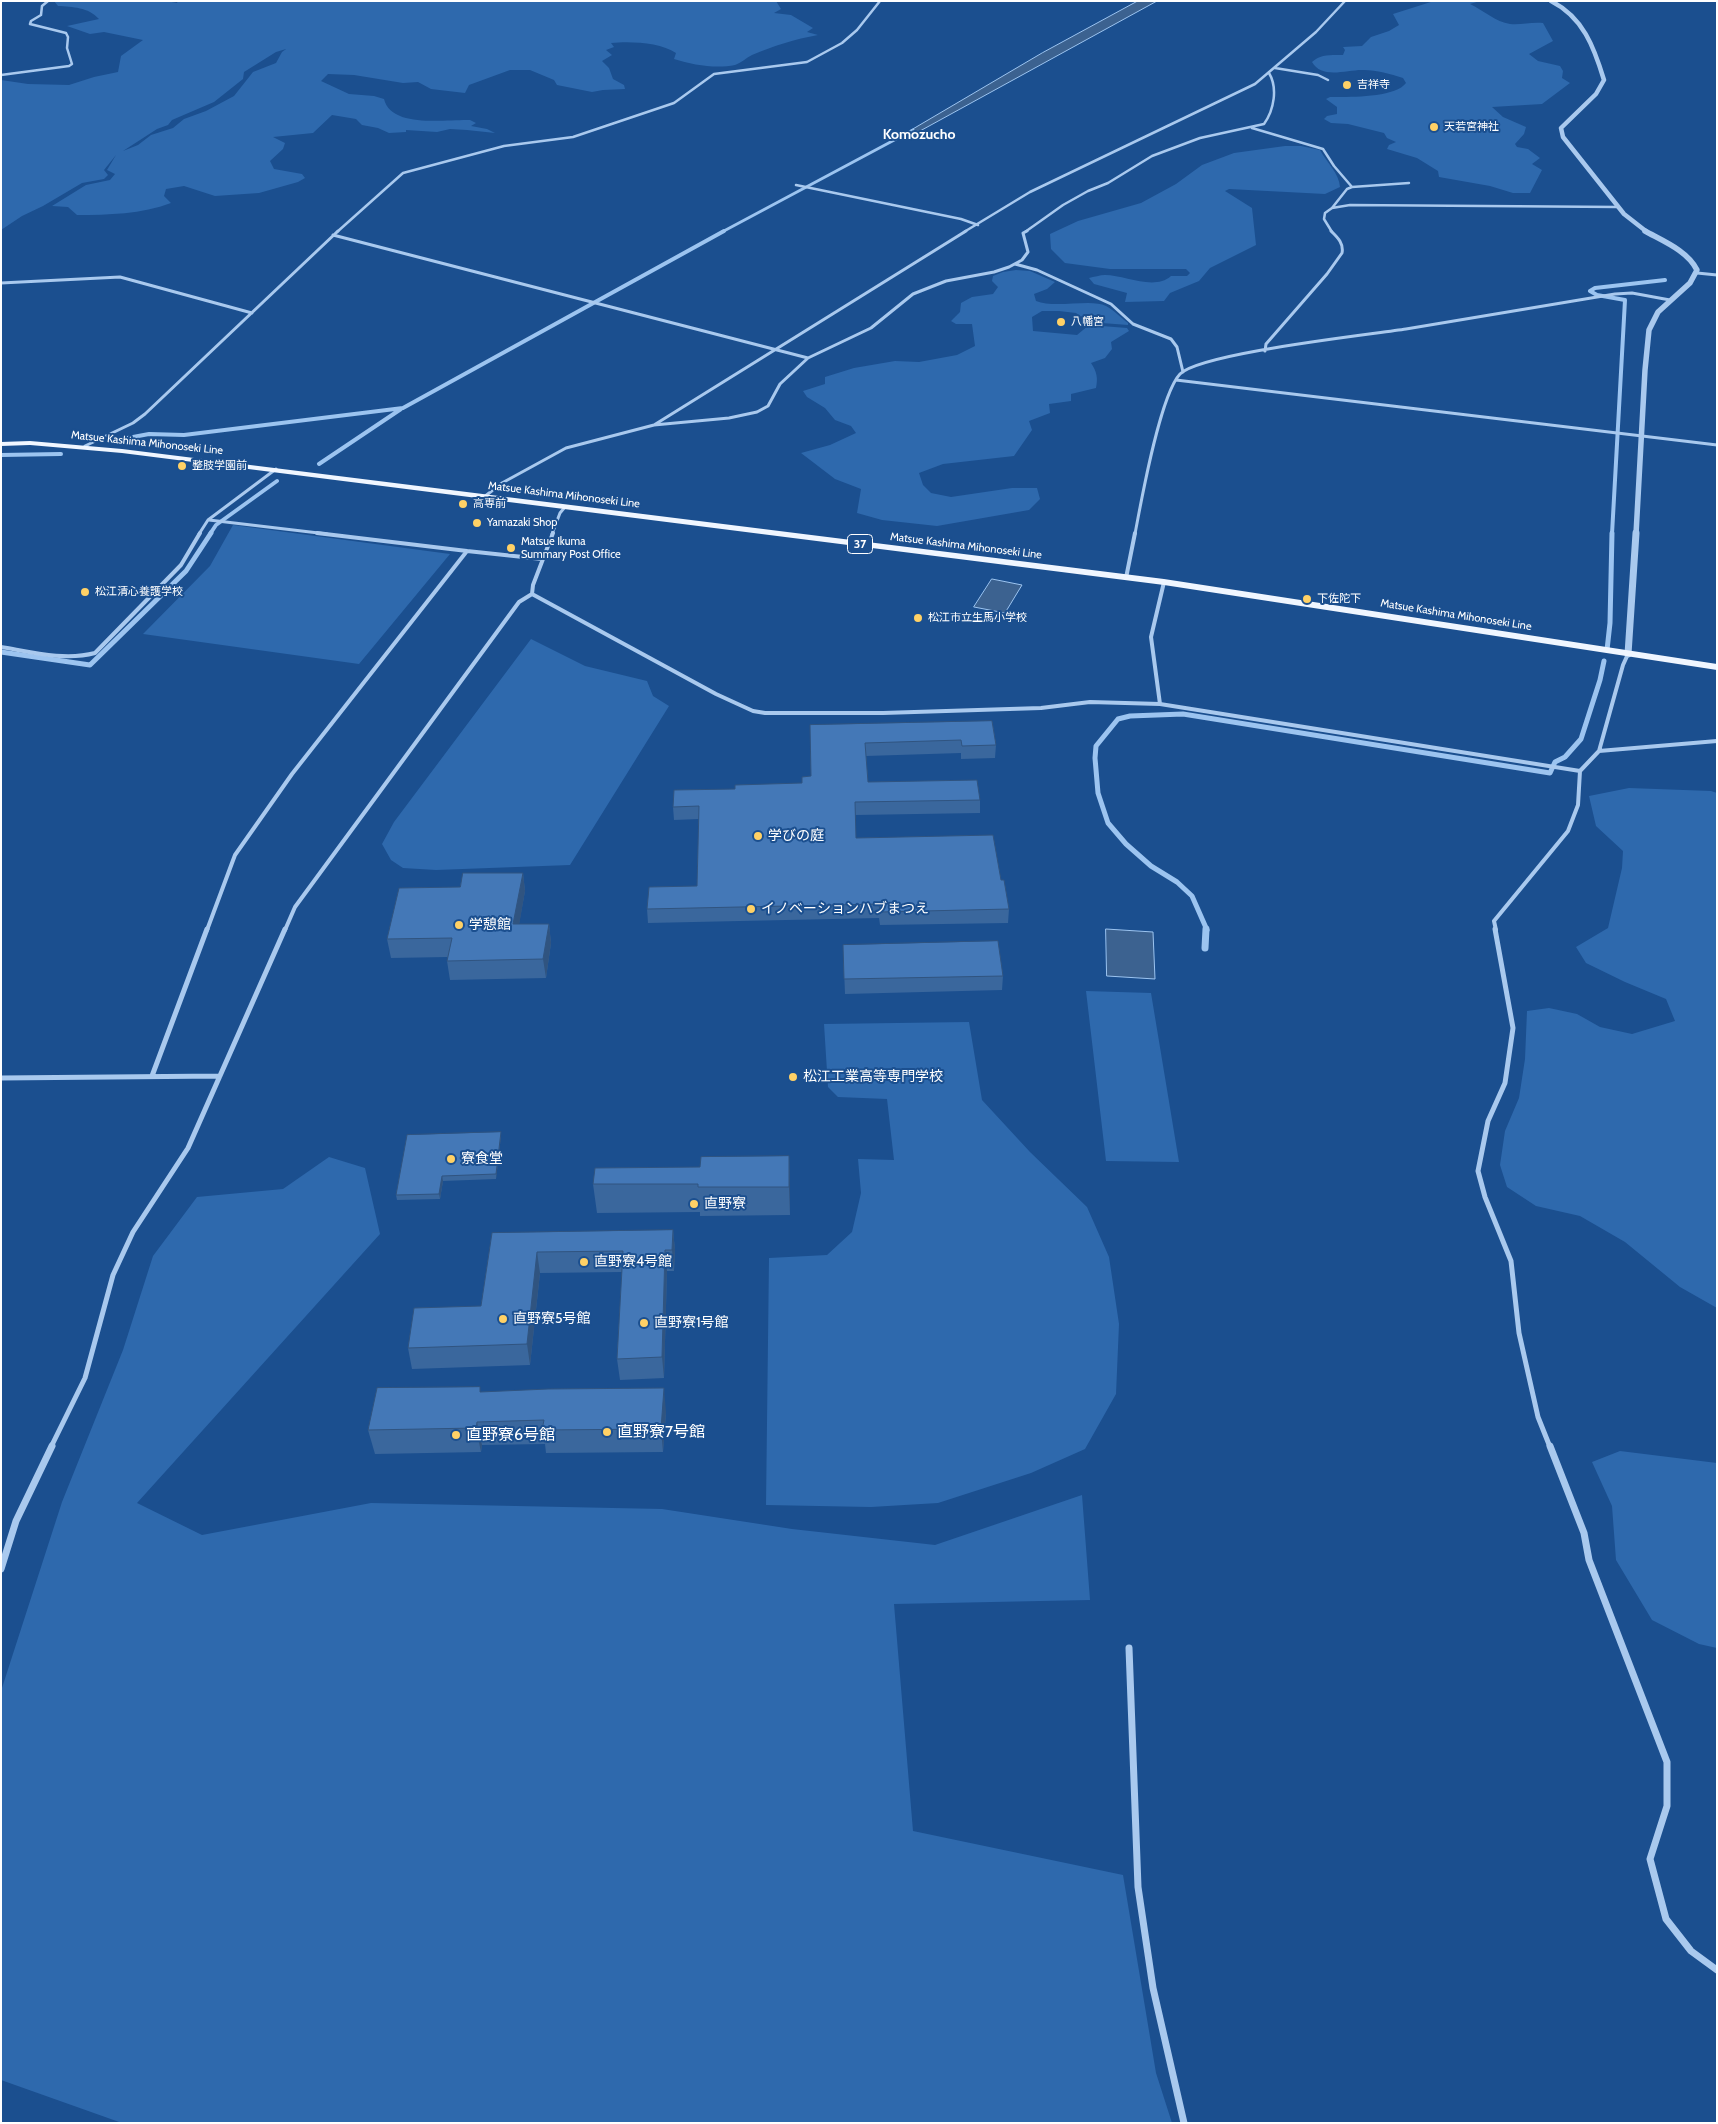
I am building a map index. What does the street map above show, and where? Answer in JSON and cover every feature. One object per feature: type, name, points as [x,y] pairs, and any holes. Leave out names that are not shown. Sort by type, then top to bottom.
[{"type":"main road","name":"Matsue Kashima Mihonoseki Line","points":[[1,444],[85,446],[1164,582],[1717,667]]},
{"type":"street","points":[[1,76],[72,64],[67,48],[68,37],[66,33],[30,24],[31,21],[41,15],[42,6],[48,1]]},
{"type":"street","points":[[85,446],[134,423],[146,414],[333,235],[397,177],[407,171],[504,146],[573,137],[674,103],[714,74],[807,62],[842,44],[857,30],[880,1]]},
{"type":"street","points":[[654,425],[1030,192],[1245,89],[1269,73],[1316,32],[1345,1]]},
{"type":"street","points":[[1551,1],[1569,10],[1576,18],[1600,65],[1604,80],[1594,94],[1566,121],[1561,128],[1563,137],[1618,207],[1638,226],[1682,252],[1694,264],[1697,273],[1693,281],[1662,307],[1650,324],[1645,354],[1642,436],[1628,654],[1623,665],[1599,751],[1580,771],[1578,805],[1568,831],[1494,922],[1513,1028],[1505,1084],[1488,1121],[1478,1171],[1485,1197],[1511,1261],[1519,1333],[1538,1417],[1584,1533],[1589,1560],[1667,1762],[1667,1806],[1650,1859],[1666,1919],[1691,1951],[1717,1970]]},
{"type":"street","points":[[1275,68],[1318,75],[1328,80]]},
{"type":"street","points":[[484,496],[541,460],[566,448],[654,425],[729,418],[756,412],[768,406],[780,384],[808,358],[871,328],[913,294],[946,281],[994,272],[1022,260],[1028,252],[1023,233],[1063,205],[1116,179],[1152,156],[1200,138],[1264,124],[1268,120],[1274,98],[1274,80],[1269,73]]},
{"type":"street","points":[[1252,128],[1323,148],[1334,166],[1352,187]]},
{"type":"street","points":[[1265,351],[1266,344],[1327,274],[1342,253],[1343,249],[1340,240],[1324,219],[1325,213],[1332,208],[1347,189],[1352,187],[1409,183]]},
{"type":"street","points":[[796,185],[961,219],[978,225]]},
{"type":"street","points":[[1332,208],[1350,205],[1618,207]]},
{"type":"street","points":[[333,235],[808,358]]},
{"type":"street","points":[[1014,264],[1037,270],[1111,304],[1133,324],[1171,339],[1177,347],[1183,372]]},
{"type":"street","points":[[1697,273],[1717,276]]},
{"type":"street","points":[[1,283],[120,277],[252,313]]},
{"type":"street","points":[[1126,578],[1161,420],[1176,380],[1183,372],[1200,365],[1265,351],[1615,294],[1632,293],[1670,300]]},
{"type":"street","points":[[1176,380],[1717,445]]},
{"type":"street","points":[[1,647],[74,657],[88,656],[95,653],[176,571],[208,520],[276,469]]},
{"type":"street","points":[[1,1568],[16,1521],[85,1378],[113,1275],[133,1232],[188,1148],[295,907],[519,602],[532,594],[542,559],[560,513],[565,506]]},
{"type":"street","points":[[208,520],[542,559]]},
{"type":"street","points":[[152,1076],[235,855],[292,774],[467,551]]},
{"type":"street","points":[[1160,704],[1151,637],[1164,582]]},
{"type":"street","points":[[532,594],[716,694],[753,711],[765,713],[883,714],[1041,708],[1090,702],[1160,704],[1580,771]]},
{"type":"street","points":[[1599,751],[1680,742],[1717,741]]},
{"type":"street","points":[[1,1078],[220,1076]]},
{"type":"street","points":[[1129,1648],[1138,1886],[1153,1988],[1184,2123]]},
{"type":"shaded area","points":[[54,1],[166,1],[177,3],[178,1],[776,1],[781,9],[774,13],[791,15],[813,28],[807,32],[818,35],[768,49],[752,55],[735,65],[720,67],[697,65],[674,59],[676,53],[653,44],[635,42],[611,43],[614,47],[606,50],[612,55],[602,61],[609,68],[613,79],[624,85],[625,89],[592,92],[557,85],[554,80],[530,70],[510,70],[469,85],[465,93],[431,89],[418,82],[403,83],[354,75],[328,74],[321,81],[349,94],[374,96],[384,99],[389,108],[397,115],[408,119],[435,121],[470,120],[476,123],[471,126],[487,129],[495,133],[450,129],[437,132],[406,130],[406,132],[389,133],[378,128],[362,125],[356,119],[332,115],[313,133],[273,137],[285,143],[283,149],[270,161],[274,169],[302,174],[305,178],[298,182],[259,193],[215,196],[184,186],[166,189],[164,196],[171,203],[148,210],[125,213],[77,215],[68,207],[52,206],[86,185],[110,180],[115,174],[107,170],[116,155],[104,170],[108,175],[104,179],[82,183],[22,216],[1,230],[1,80],[28,84],[69,85],[118,72],[121,56],[143,40],[104,32],[90,34],[67,26],[99,19],[85,10],[75,7],[58,6]],"holes":[[[286,49],[282,52],[276,63],[253,72],[234,96],[206,111],[184,119],[173,128],[151,135],[138,145],[123,151],[157,129],[168,125],[172,120],[214,102],[243,79],[244,72],[276,52]]]},
{"type":"shaded area","points":[[1138,1],[1157,1],[920,131],[906,133],[1042,53]]},
{"type":"shaded area","points":[[1434,1],[1480,1],[1470,4],[1505,23],[1543,23],[1553,41],[1529,54],[1538,61],[1560,66],[1563,71],[1562,78],[1570,83],[1542,104],[1492,107],[1503,117],[1526,127],[1524,134],[1515,144],[1517,147],[1528,149],[1540,158],[1532,164],[1542,170],[1530,193],[1513,193],[1490,186],[1439,177],[1438,171],[1417,158],[1387,149],[1389,145],[1396,142],[1387,138],[1384,133],[1348,124],[1331,123],[1324,119],[1327,116],[1337,114],[1337,107],[1326,99],[1330,97],[1359,97],[1382,94],[1392,92],[1406,83],[1403,78],[1374,71],[1322,71],[1312,62],[1322,56],[1343,55],[1345,50],[1343,47],[1362,46],[1371,37],[1389,31],[1399,25],[1393,14]]},
{"type":"shaded area","points":[[1285,146],[1301,146],[1320,150],[1335,173],[1340,187],[1325,194],[1229,189],[1225,191],[1252,208],[1256,245],[1210,268],[1199,281],[1170,293],[1164,301],[1125,302],[1127,293],[1094,284],[1089,278],[1105,275],[1156,282],[1171,276],[1187,276],[1190,273],[1186,269],[1110,269],[1065,263],[1051,249],[1050,234],[1078,221],[1141,203],[1176,184],[1202,165],[1234,153]]},
{"type":"shaded area","points":[[1016,270],[1030,271],[1055,282],[1047,289],[1034,294],[1036,301],[1053,304],[1100,304],[1109,308],[1128,323],[1128,325],[1089,322],[1076,313],[1042,311],[1032,317],[1033,331],[1077,335],[1089,325],[1127,328],[1129,331],[1111,342],[1112,349],[1105,358],[1091,363],[1095,369],[1096,388],[1071,394],[1071,401],[1049,404],[1050,413],[1029,421],[1032,430],[1014,456],[943,464],[919,473],[923,485],[931,493],[951,497],[1012,488],[1037,488],[1040,499],[1029,510],[937,526],[882,520],[857,513],[861,489],[835,479],[801,453],[830,445],[856,433],[851,426],[835,420],[825,408],[807,397],[803,391],[825,384],[825,377],[854,368],[895,361],[919,362],[957,355],[975,346],[972,324],[956,324],[951,321],[960,312],[961,303],[972,297],[993,294],[998,287],[992,281],[993,276]]},
{"type":"shaded area","points":[[233,525],[450,554],[359,664],[143,634],[210,566]]},
{"type":"shaded area","points":[[992,579],[1022,585],[1005,613],[974,607]]},
{"type":"shaded area","points":[[531,639],[585,666],[647,681],[653,696],[669,706],[570,865],[436,870],[403,868],[391,860],[382,844],[394,822]]},
{"type":"shaded area","points":[[1629,788],[1711,791],[1717,793],[1717,1308],[1680,1287],[1625,1242],[1580,1216],[1536,1206],[1507,1187],[1500,1165],[1505,1131],[1519,1098],[1525,1059],[1527,1011],[1549,1008],[1577,1014],[1600,1027],[1632,1034],[1675,1021],[1666,999],[1586,963],[1576,947],[1608,928],[1622,868],[1623,851],[1596,826],[1589,796]]},
{"type":"shaded area","points":[[1106,929],[1153,932],[1155,979],[1107,976]]},
{"type":"shaded area","points":[[1086,991],[1151,993],[1179,1162],[1106,1161]]},
{"type":"shaded area","points":[[969,1022],[982,1100],[1030,1152],[1087,1207],[1109,1257],[1119,1324],[1116,1394],[1085,1449],[1031,1473],[938,1503],[871,1507],[766,1505],[769,1258],[827,1255],[852,1232],[861,1193],[858,1159],[894,1160],[887,1099],[838,1097],[828,1087],[824,1024]]},
{"type":"shaded area","points":[[329,1157],[365,1168],[380,1234],[137,1503],[202,1535],[371,1503],[662,1509],[792,1529],[935,1545],[1082,1495],[1090,1600],[894,1604],[913,1831],[1123,1875],[1156,2073],[1172,2123],[122,2123],[1,2080],[1,1691],[62,1502],[123,1350],[153,1256],[197,1197],[283,1189]]},
{"type":"shaded area","points":[[1620,1451],[1717,1463],[1717,1648],[1699,1644],[1652,1620],[1616,1560],[1612,1506],[1592,1462]]},
{"type":"building","points":[[992,721],[996,745],[962,746],[961,740],[865,743],[868,782],[977,780],[980,800],[855,802],[856,838],[993,835],[1001,880],[1004,880],[1009,909],[880,912],[879,904],[647,909],[649,887],[697,886],[699,806],[673,807],[674,790],[735,789],[735,785],[802,783],[802,777],[811,776],[810,725]]},
{"type":"building","name":"学憩館","points":[[463,873],[523,873],[513,924],[549,924],[543,959],[447,961],[452,938],[387,939],[399,888],[460,887]]},
{"type":"building","points":[[998,941],[1003,976],[844,979],[843,945]]},
{"type":"building","name":"寮食堂","points":[[501,1132],[496,1174],[442,1176],[439,1194],[396,1195],[407,1135]]},
{"type":"building","points":[[789,1156],[789,1187],[698,1187],[698,1184],[593,1184],[595,1168],[700,1167],[701,1157]]},
{"type":"building","points":[[673,1230],[672,1250],[665,1250],[662,1357],[617,1359],[623,1251],[537,1252],[527,1344],[408,1348],[414,1308],[481,1306],[492,1233]]},
{"type":"building","points":[[480,1387],[480,1392],[548,1389],[664,1388],[661,1429],[542,1430],[544,1420],[477,1422],[476,1428],[368,1430],[377,1388]]},
{"type":"waterway","points":[[722,232],[913,130]]},
{"type":"waterway","points":[[117,440],[149,434],[184,435],[403,408],[724,231]]},
{"type":"waterway","points":[[1612,534],[1625,300],[1597,295],[1590,291],[1595,288],[1665,280]]},
{"type":"waterway","points":[[319,464],[401,409]]},
{"type":"waterway","points":[[1,455],[61,454]]},
{"type":"waterway","points":[[210,534],[216,525],[277,481]]},
{"type":"waterway","points":[[1,652],[90,665],[186,571],[211,533]]},
{"type":"waterway","points":[[1607,650],[1610,623],[1612,533]]},
{"type":"waterway","points":[[1207,930],[1192,896],[1177,882],[1151,866],[1126,844],[1108,823],[1098,793],[1095,758],[1096,746],[1118,719],[1130,716],[1183,714],[1550,773],[1555,762],[1565,757],[1581,739],[1600,680],[1604,661]]},
{"type":"waterway","points":[[1205,948],[1206,929]]},
{"type":"place","name":"吉祥寺","points":[[1347,85]]},
{"type":"place","name":"天若宮神社","points":[[1434,127]]},
{"type":"place","name":"八幡宮","points":[[1061,322]]},
{"type":"place","name":"整肢学園前","points":[[182,466]]},
{"type":"place","name":"高専前","points":[[463,504]]},
{"type":"place","name":"Yamazaki Shop","points":[[477,523]]},
{"type":"place","name":"Matsue Ikuma Summary Post Office","points":[[511,548]]},
{"type":"place","name":"松江清心養護学校","points":[[85,592]]},
{"type":"place","name":"下佐陀下","points":[[1307,599]]},
{"type":"place","name":"松江市立生馬小学校","points":[[918,618]]},
{"type":"place","name":"学びの庭","points":[[758,836]]},
{"type":"place","name":"イノベーションハブまつえ","points":[[751,909]]},
{"type":"place","name":"学憩館","points":[[459,925]]},
{"type":"place","name":"松江工業高等専門学校","points":[[793,1077]]},
{"type":"place","name":"寮食堂","points":[[451,1159]]},
{"type":"place","name":"直野寮","points":[[694,1204]]},
{"type":"place","name":"直野寮4号館","points":[[584,1262]]},
{"type":"place","name":"直野寮5号館","points":[[503,1319]]},
{"type":"place","name":"直野寮1号館","points":[[644,1323]]},
{"type":"place","name":"直野寮7号館","points":[[607,1432]]},
{"type":"place","name":"直野寮6号館","points":[[456,1435]]},
{"type":"district","name":"Komozucho","points":[[919,135]]}]
